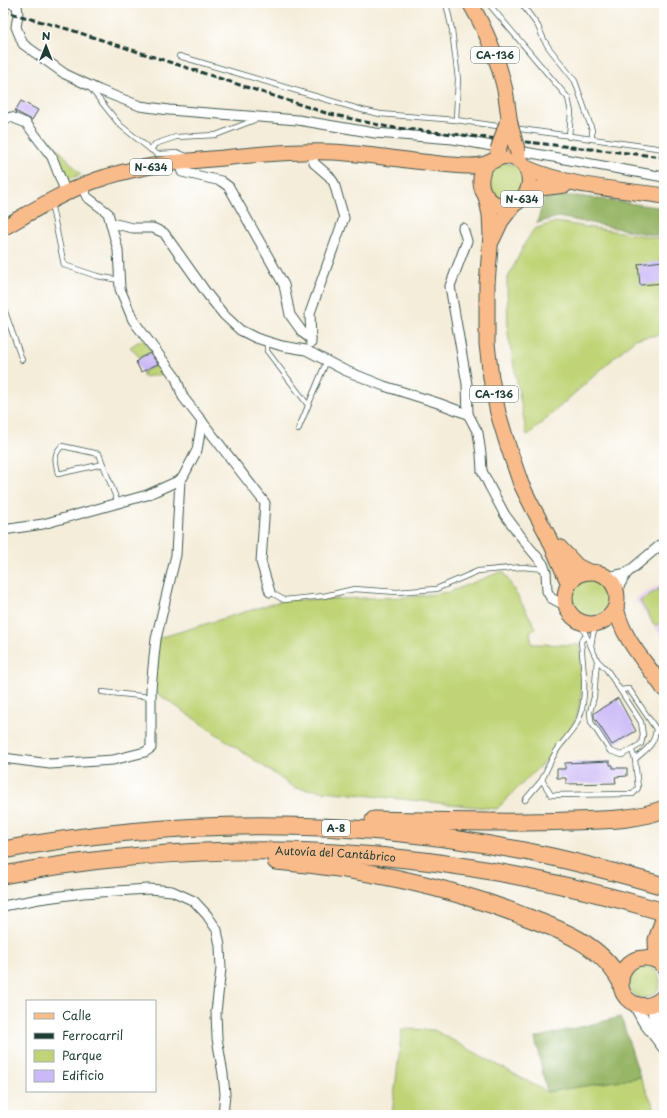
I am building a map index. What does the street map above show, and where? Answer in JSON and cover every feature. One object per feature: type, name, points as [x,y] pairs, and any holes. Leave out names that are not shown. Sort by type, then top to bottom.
[{"type":"highway","points":[[3,849],[30,841],[90,830],[191,822],[296,819],[509,823],[556,822],[635,818],[664,809]]},
{"type":"highway","name":"A-8","points":[[3,849],[92,836],[188,827],[267,826],[336,828],[402,833],[495,846],[577,862],[664,886]]},
{"type":"highway","name":"Autovía del Cantábrico","points":[[3,876],[49,867],[172,854],[244,851],[334,852],[406,858],[496,871],[590,891],[664,912]]},
{"type":"highway","points":[[3,876],[116,864],[230,859],[264,860],[321,865],[378,874],[422,883],[472,897],[543,923],[578,939],[596,951],[609,964],[620,980]]},
{"type":"main road","name":"CA-136","points":[[470,3],[494,53],[503,84],[508,119],[522,161]]},
{"type":"main road","name":"CA-136","points":[[494,157],[508,119]]},
{"type":"main road","name":"N-634","points":[[3,228],[50,201],[106,176],[196,160],[312,152],[352,154],[462,166],[494,157],[508,157],[522,161],[555,179],[664,196]]},
{"type":"main road","points":[[490,244],[491,225],[483,192],[481,174],[494,157]]},
{"type":"main road","name":"N-634","points":[[436,164],[464,175],[483,192],[489,200],[504,206],[514,204],[526,193],[530,180],[522,161]]},
{"type":"main road","name":"N-634","points":[[526,193],[549,187],[580,184]]},
{"type":"main road","points":[[490,244],[501,221],[514,204]]},
{"type":"main road","name":"CA-136","points":[[490,244],[486,326],[494,394],[515,468],[532,506],[547,534]]},
{"type":"main road","points":[[547,534],[568,558],[577,566],[589,572]]},
{"type":"main road","points":[[547,534],[569,584]]},
{"type":"main road","points":[[616,607],[609,616],[598,623],[588,624],[580,622],[572,615],[566,606],[565,595],[569,584],[578,576],[589,572],[595,572],[607,577],[613,583],[616,591],[618,619],[632,647],[664,689]]},
{"type":"main road","points":[[598,623],[632,647]]},
{"type":"main road","points":[[641,958],[656,940],[664,916]]},
{"type":"main road","points":[[656,940],[660,964]]},
{"type":"main road","points":[[660,964],[649,958],[633,960],[626,965],[620,980],[624,995],[635,1004],[644,1006],[660,1000]]},
{"type":"street","points":[[15,4],[18,15],[16,27],[23,44],[65,74],[140,106],[169,110],[298,120],[374,133],[453,139],[611,166],[664,177]]},
{"type":"street","points":[[3,119],[11,117],[26,124],[52,158],[66,193]]},
{"type":"street","points":[[312,152],[314,163],[329,176],[334,183],[344,218],[310,313],[312,352]]},
{"type":"street","points":[[179,162],[182,172],[221,181],[228,187],[284,285],[290,315],[303,334],[311,339]]},
{"type":"street","points":[[82,186],[87,197],[108,213],[118,250],[120,289],[133,320],[176,378],[183,398],[265,503],[261,562],[270,592]]},
{"type":"street","points":[[111,222],[133,228],[153,228],[164,233],[208,295],[224,315],[240,330],[256,338],[282,346],[312,352],[344,370],[384,386],[468,414]]},
{"type":"street","points":[[463,228],[467,241],[450,286],[466,384],[468,414],[478,433],[482,471],[505,516],[543,564],[545,569],[547,591],[551,598],[566,606]]},
{"type":"street","points":[[3,530],[43,524],[147,495],[180,480],[197,450],[202,421]]},
{"type":"street","points":[[3,758],[50,764],[113,760],[145,752],[151,748],[154,657],[156,639],[176,555],[180,480]]},
{"type":"street","points":[[616,591],[627,573],[664,542]]},
{"type":"street","points":[[607,577],[627,573]]},
{"type":"street","points":[[3,906],[83,893],[149,889],[172,891],[194,901],[218,930],[221,970],[216,1012],[217,1038],[225,1094],[224,1115]]},
{"type":"street","points":[[660,1000],[660,1042]]},
{"type":"street","points":[[635,1004],[644,1021],[660,1042]]},
{"type":"lane","points":[[446,3],[452,30],[458,79],[456,120]]},
{"type":"lane","points":[[488,3],[568,98],[571,112],[569,137]]},
{"type":"lane","points":[[521,3],[538,26],[549,48],[575,81],[592,130],[592,139]]},
{"type":"lane","points":[[179,56],[374,113],[456,120],[569,137],[664,149]]},
{"type":"lane","points":[[88,84],[120,125],[151,150],[157,154],[179,153],[196,160]]},
{"type":"lane","points":[[151,150],[155,144],[176,137],[216,135],[262,117]]},
{"type":"lane","points":[[50,201],[64,265],[97,276],[119,280]]},
{"type":"lane","points":[[3,306],[22,360]]},
{"type":"lane","points":[[267,341],[267,351],[308,405]]},
{"type":"lane","points":[[298,430],[327,360]]},
{"type":"lane","points":[[103,464],[58,474],[55,460],[56,451],[62,446],[99,454],[103,464],[118,503]]},
{"type":"lane","points":[[270,592],[284,600],[324,596],[354,589],[397,592],[436,589],[478,571],[522,567],[545,569]]},
{"type":"lane","points":[[580,622],[597,660],[607,670],[641,722],[643,735],[641,744],[632,751],[622,755],[610,751],[591,722],[590,712],[594,697],[597,660]]},
{"type":"lane","points":[[591,646],[592,634],[598,623]]},
{"type":"lane","points":[[525,800],[542,780],[559,747],[575,726],[579,717],[583,703],[584,680],[581,641],[586,636]]},
{"type":"lane","points":[[620,690],[629,689],[656,729],[655,736],[650,747],[635,759]]},
{"type":"lane","points":[[102,692],[152,697]]},
{"type":"lane","points":[[642,741],[650,747]]},
{"type":"lane","points":[[542,780],[551,795],[632,794],[638,788],[635,759],[632,751]]},
{"type":"shaded area","points":[[664,582],[664,640],[635,599]]},
{"type":"green space","points":[[49,139],[81,174],[66,181],[43,142]]},
{"type":"green space","points":[[501,162],[518,166],[525,182],[515,198],[502,200],[491,194],[487,175]]},
{"type":"green space","points":[[577,196],[664,208],[664,237],[558,217],[537,223],[544,199]]},
{"type":"green space","points":[[556,222],[664,239],[664,336],[662,334],[635,339],[527,436],[508,334],[507,280],[525,243],[534,229]]},
{"type":"green space","points":[[143,339],[152,352],[140,358],[130,347]]},
{"type":"green space","points":[[158,364],[166,374],[143,377],[143,372]]},
{"type":"green space","points":[[503,571],[536,628],[530,632],[532,644],[580,645],[582,687],[576,718],[567,735],[549,759],[544,762],[497,809],[295,788],[151,689],[156,639],[284,600],[411,597],[449,592]]},
{"type":"green space","points":[[595,577],[602,580],[608,586],[611,597],[610,605],[602,614],[595,617],[587,617],[580,614],[572,605],[571,593],[574,586],[583,578]]},
{"type":"green space","points":[[664,586],[664,620],[655,626],[640,601]]},
{"type":"green space","points":[[641,966],[647,966],[656,970],[660,982],[656,994],[647,998],[641,998],[632,994],[628,985],[628,979],[632,970]]},
{"type":"green space","points":[[621,1017],[640,1077],[547,1092],[535,1038]]},
{"type":"green space","points":[[402,1029],[434,1030],[547,1092],[640,1077],[658,1115],[392,1115]]},
{"type":"building","points":[[21,101],[38,110],[32,120],[15,111]]},
{"type":"building","points":[[663,261],[664,283],[640,285],[638,264]]},
{"type":"building","points":[[150,353],[158,364],[141,372],[136,362],[140,358]]},
{"type":"building","points":[[618,698],[636,731],[612,745],[594,717],[594,713]]},
{"type":"building","points":[[610,761],[610,765],[613,765],[613,768],[627,768],[627,776],[615,777],[616,783],[566,784],[566,778],[557,778],[557,769],[565,769],[565,763]]},
{"type":"railway","points":[[3,11],[71,30],[326,113],[388,127],[664,157]]}]
